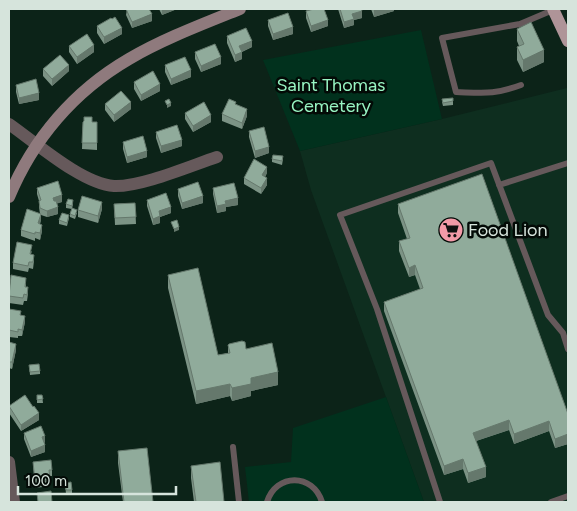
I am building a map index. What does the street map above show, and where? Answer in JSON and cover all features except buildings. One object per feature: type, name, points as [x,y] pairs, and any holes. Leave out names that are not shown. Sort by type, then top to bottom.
[{"type":"main road","points":[[553,9],[568,42]]},
{"type":"street","points":[[9,197],[18,175],[36,144],[76,98],[99,79],[128,59],[155,45],[240,9]]},
{"type":"street","points":[[9,124],[81,174],[96,182],[112,186],[139,183],[217,157]]},
{"type":"street","points":[[9,462],[14,502]]},
{"type":"lane","points":[[521,85],[502,92],[489,94],[456,92],[442,38],[520,24],[553,9]]},
{"type":"lane","points":[[499,185],[568,163]]},
{"type":"lane","points":[[440,502],[377,309],[340,215],[491,164],[548,315],[562,333],[568,349]]},
{"type":"lane","points":[[233,447],[239,502]]},
{"type":"lane","points":[[267,502],[274,489],[280,484],[296,480],[312,486],[322,502]]},
{"type":"lane","points":[[551,502],[568,496]]},
{"type":"shaded area","points":[[567,88],[568,502],[424,502],[311,190],[300,151]]},
{"type":"green space","name":"Saint Thomas Cemetery","points":[[421,30],[442,119],[300,151],[263,60]]},
{"type":"green space","points":[[386,397],[424,502],[249,502],[245,467],[291,462],[293,428]]},
{"type":"place","name":"Food Lion","points":[[451,230]]}]
